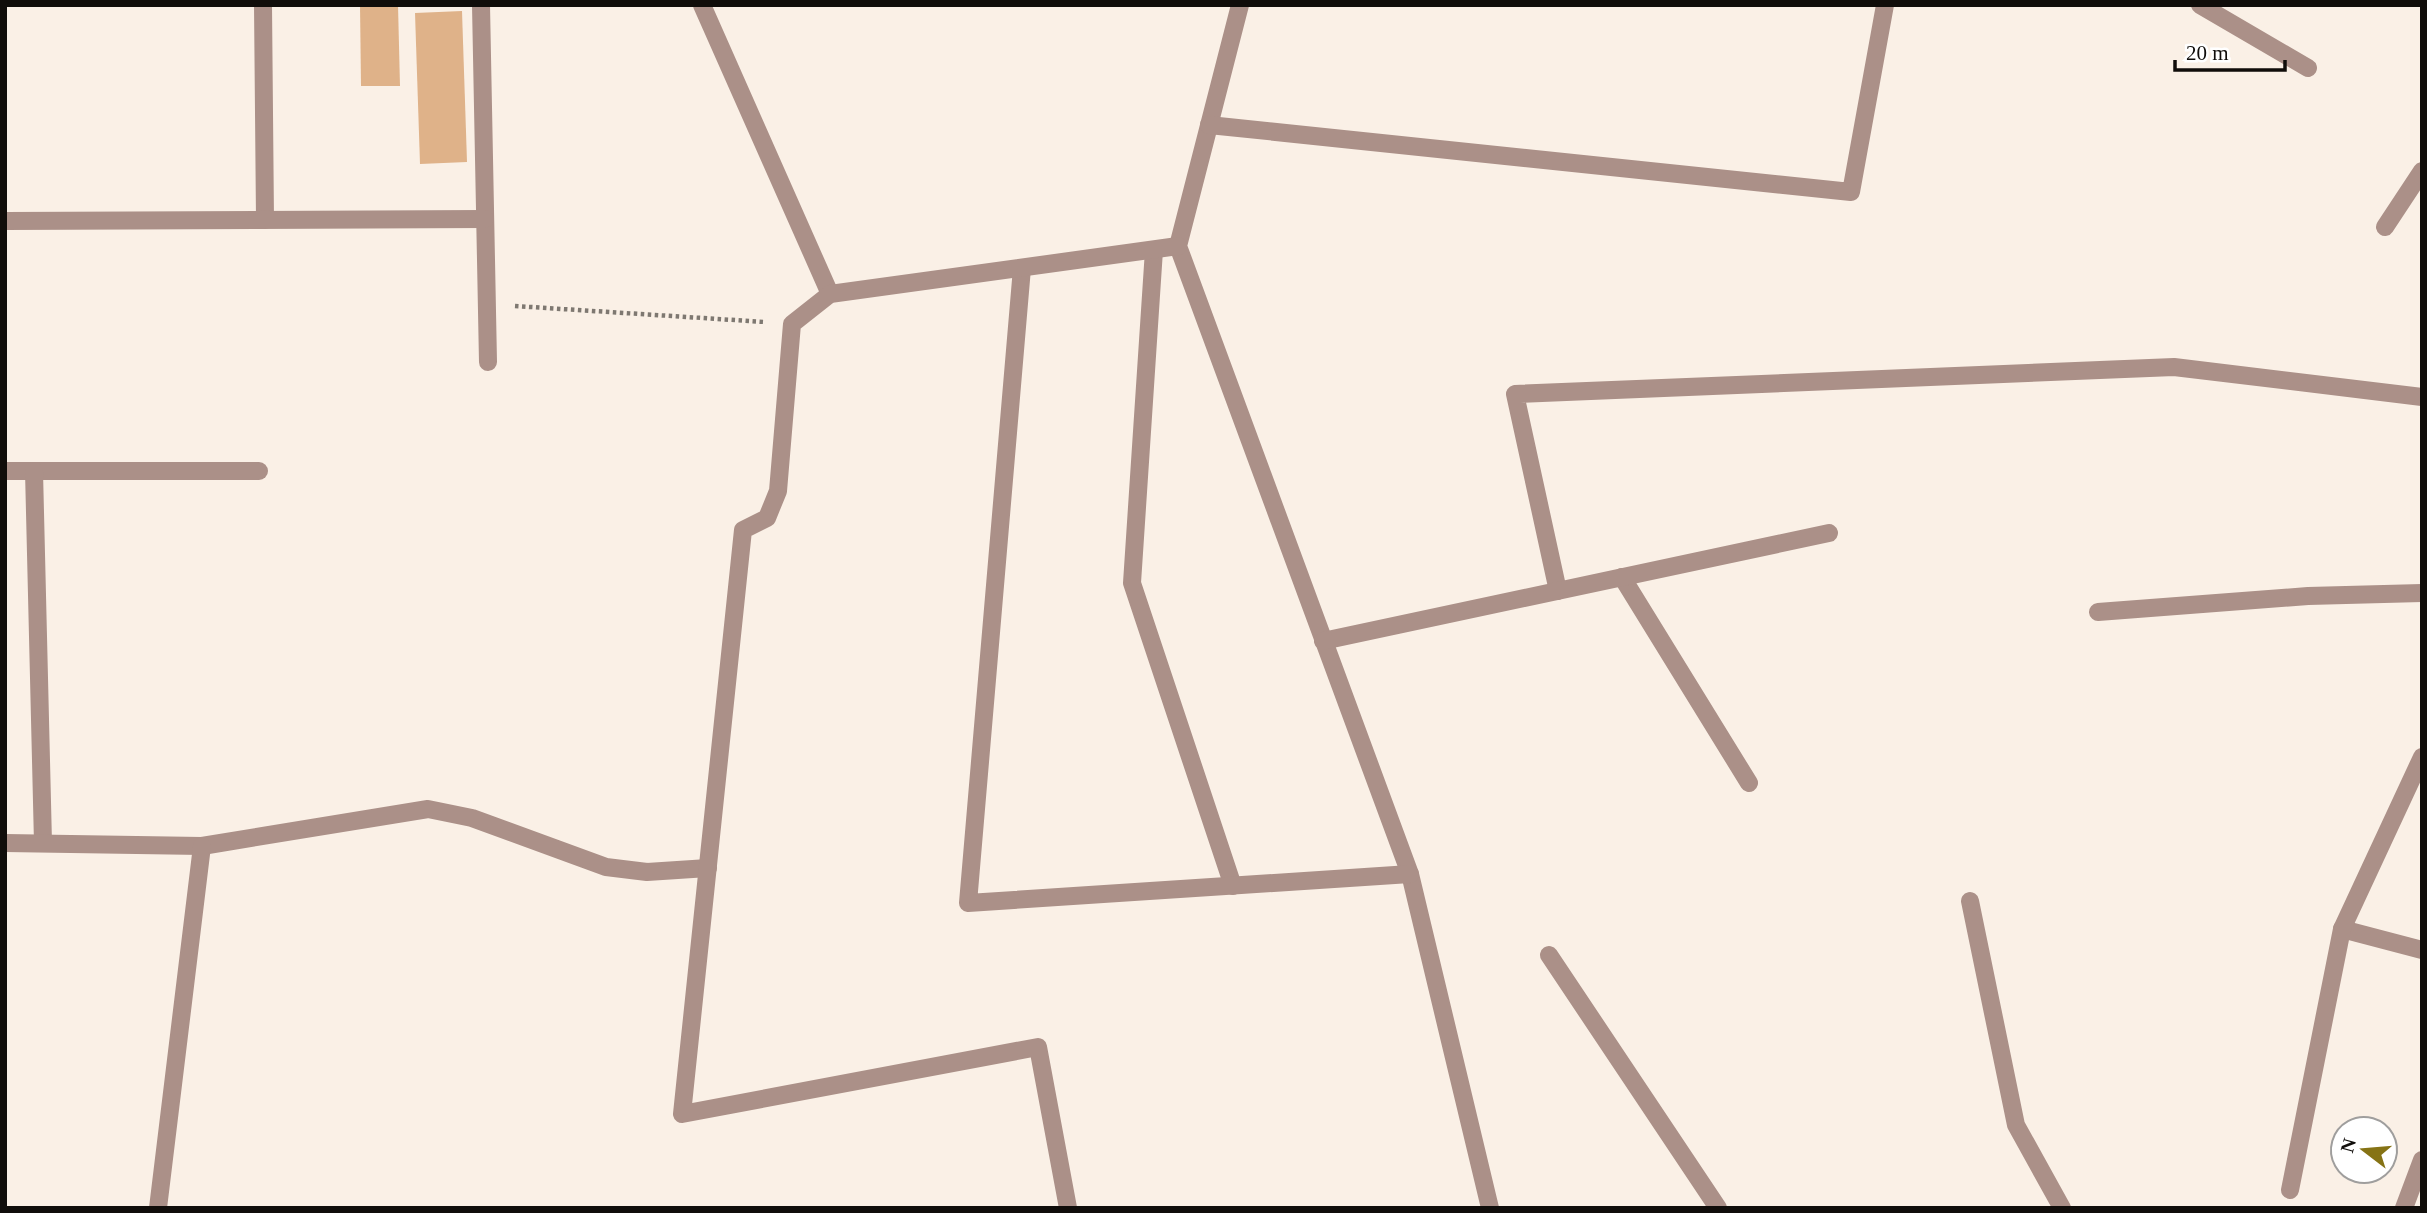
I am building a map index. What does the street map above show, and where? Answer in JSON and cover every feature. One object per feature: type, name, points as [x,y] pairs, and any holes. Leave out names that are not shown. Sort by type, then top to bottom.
[{"type":"street","points":[[263,5],[265,220]]},
{"type":"street","points":[[481,5],[488,362]]},
{"type":"street","points":[[702,5],[830,294]]},
{"type":"street","points":[[1240,5],[1178,246],[1410,874],[1490,1208]]},
{"type":"street","points":[[1209,125],[1851,192],[1885,5]]},
{"type":"street","points":[[2200,5],[2308,68]]},
{"type":"street","points":[[2385,227],[2422,171]]},
{"type":"street","points":[[5,221],[485,219]]},
{"type":"street","points":[[1068,1208],[1038,1047],[682,1114],[743,530],[767,518],[778,491],[792,324],[830,294],[1178,246]]},
{"type":"street","points":[[1154,250],[1132,583],[1233,886]]},
{"type":"street","points":[[1022,268],[968,903],[1410,874]]},
{"type":"street","points":[[1558,591],[1516,394],[2174,367],[2422,397]]},
{"type":"street","points":[[5,471],[259,471]]},
{"type":"street","points":[[34,471],[43,843]]},
{"type":"street","points":[[1324,641],[1829,533]]},
{"type":"street","points":[[1622,577],[1749,783]]},
{"type":"street","points":[[2098,612],[2308,596],[2422,593]]},
{"type":"street","points":[[2290,1190],[2342,929],[2422,757]]},
{"type":"street","points":[[5,843],[202,846],[428,809],[472,818],[606,867],[647,872],[708,868]]},
{"type":"street","points":[[158,1208],[202,846]]},
{"type":"street","points":[[1970,901],[2016,1125],[2062,1208]]},
{"type":"street","points":[[2342,929],[2422,950]]},
{"type":"street","points":[[1549,955],[1718,1208]]},
{"type":"street","points":[[2404,1208],[2422,1160]]},
{"type":"path","points":[[486,304],[792,324]]},
{"type":"building","points":[[360,5],[398,5],[400,86],[361,86]]},
{"type":"building","points":[[462,11],[467,162],[420,164],[415,13]]}]
